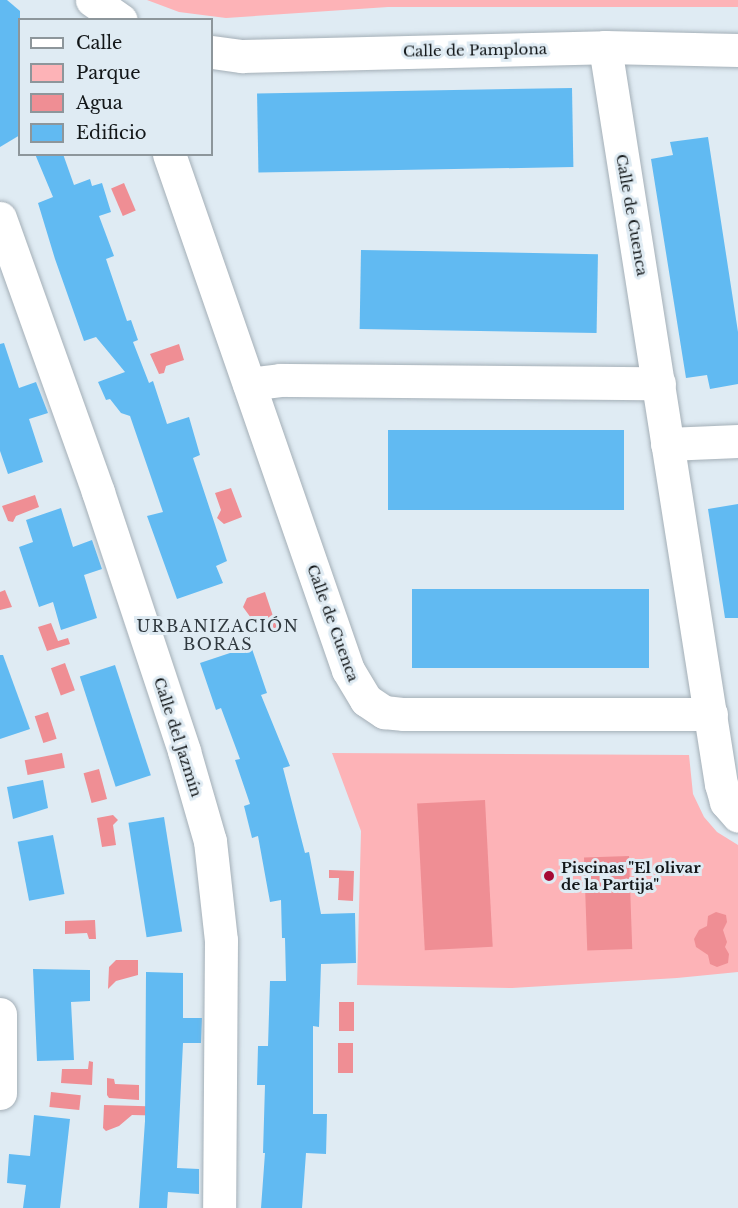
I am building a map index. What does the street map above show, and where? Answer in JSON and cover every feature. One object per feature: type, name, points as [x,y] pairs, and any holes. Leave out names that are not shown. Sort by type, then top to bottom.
[{"type":"street","points":[[92,0],[118,18]]},
{"type":"street","name":"Calle de Pamplona","points":[[213,52],[242,56],[605,47],[738,50]]},
{"type":"street","name":"Calle de Cuenca","points":[[605,47],[721,784],[726,802],[737,816]]},
{"type":"street","name":"Calle de Cuenca","points":[[170,156],[348,670],[366,700],[384,712],[404,714],[711,714]]},
{"type":"street","name":"Calle del Jazmín","points":[[0,218],[98,492],[184,751],[210,841],[222,940],[222,1126],[219,1208]]},
{"type":"street","points":[[249,384],[280,380],[659,383]]},
{"type":"street","points":[[667,444],[738,441]]},
{"type":"street","points":[[0,1014],[0,1093]]},
{"type":"green space","points":[[147,0],[738,0],[738,7],[388,7],[226,18],[179,12]]},
{"type":"green space","name":"Piscinas \"El olivar de la Partija\"","points":[[332,753],[689,755],[693,794],[704,817],[717,832],[738,845],[738,972],[512,988],[357,985],[361,831]]},
{"type":"water","points":[[124,183],[136,211],[123,216],[111,188]]},
{"type":"water","points":[[179,344],[184,360],[166,366],[164,373],[159,374],[150,354]]},
{"type":"water","points":[[231,488],[242,517],[224,524],[217,518],[221,510],[215,493]]},
{"type":"water","points":[[35,495],[39,507],[16,516],[13,522],[8,521],[2,506]]},
{"type":"water","points":[[5,590],[12,607],[0,610],[0,592]]},
{"type":"water","points":[[265,592],[277,628],[265,632],[260,618],[251,618],[243,607],[247,598]]},
{"type":"water","points":[[51,623],[58,641],[68,638],[70,644],[47,651],[38,627]]},
{"type":"water","points":[[65,663],[75,690],[61,695],[51,668]]},
{"type":"water","points":[[48,712],[57,739],[43,743],[35,716]]},
{"type":"water","points":[[62,753],[65,768],[28,775],[25,760]]},
{"type":"water","points":[[99,769],[107,799],[92,803],[84,773]]},
{"type":"water","points":[[485,800],[493,947],[425,950],[417,804]]},
{"type":"water","points":[[113,815],[118,820],[113,825],[116,845],[102,847],[97,818]]},
{"type":"water","points":[[629,856],[632,949],[587,951],[584,858]]},
{"type":"water","points":[[329,870],[354,871],[353,901],[338,900],[339,878],[329,878]]},
{"type":"water","points":[[716,912],[726,915],[727,922],[723,930],[727,942],[725,947],[729,954],[728,963],[717,967],[710,964],[708,955],[696,947],[694,939],[699,930],[707,926],[708,916]]},
{"type":"water","points":[[95,920],[96,939],[89,939],[87,933],[65,934],[65,921]]},
{"type":"water","points":[[116,960],[138,960],[138,975],[116,981],[108,989],[109,967]]},
{"type":"water","points":[[339,1002],[354,1002],[354,1031],[339,1031]]},
{"type":"water","points":[[338,1043],[353,1043],[353,1073],[338,1073]]},
{"type":"water","points":[[89,1061],[93,1062],[92,1085],[61,1083],[62,1069],[88,1069]]},
{"type":"water","points":[[107,1078],[114,1079],[115,1084],[139,1085],[139,1100],[109,1098]]},
{"type":"water","points":[[51,1092],[81,1095],[79,1110],[49,1107]]},
{"type":"water","points":[[104,1105],[172,1107],[172,1116],[132,1115],[119,1126],[106,1131],[103,1128]]},
{"type":"building","points":[[0,0],[7,0],[20,11],[20,18],[18,18],[18,136],[0,147]]},
{"type":"building","points":[[572,88],[573,167],[258,172],[257,93]]},
{"type":"building","points":[[708,137],[738,332],[738,384],[710,389],[707,375],[686,378],[651,159],[673,155],[670,142]]},
{"type":"building","points":[[36,156],[64,156],[74,185],[90,179],[92,186],[102,183],[111,212],[99,216],[114,256],[106,259],[127,321],[131,320],[138,340],[133,342],[149,383],[153,381],[167,424],[189,417],[200,455],[193,458],[227,561],[216,566],[223,583],[177,599],[147,516],[163,512],[130,416],[121,413],[110,399],[106,400],[98,382],[125,372],[96,337],[84,341],[38,203],[53,197]]},
{"type":"building","points":[[361,250],[598,254],[597,333],[360,329]]},
{"type":"building","points":[[4,343],[19,388],[36,382],[48,413],[29,419],[43,462],[8,474],[0,451],[0,344]]},
{"type":"building","points":[[388,430],[624,430],[624,510],[388,510]]},
{"type":"building","points":[[738,504],[738,618],[725,618],[708,509]]},
{"type":"building","points":[[61,508],[73,547],[92,540],[102,569],[84,575],[97,618],[61,630],[53,602],[39,607],[19,547],[33,542],[26,520]]},
{"type":"building","points":[[412,589],[649,589],[649,668],[412,668]]},
{"type":"building","points":[[251,646],[267,693],[261,695],[290,766],[283,768],[305,853],[309,852],[321,914],[355,913],[356,963],[321,964],[319,1027],[313,1026],[313,1114],[327,1114],[326,1154],[306,1153],[302,1208],[261,1208],[265,1153],[263,1153],[265,1085],[257,1085],[258,1046],[268,1046],[270,981],[286,981],[281,900],[270,902],[258,836],[252,838],[244,806],[250,804],[235,760],[240,759],[221,708],[216,710],[200,663]]},
{"type":"building","points":[[0,655],[3,655],[30,729],[0,739]]},
{"type":"building","points":[[115,665],[151,775],[116,787],[80,676]]},
{"type":"building","points":[[43,780],[48,808],[13,819],[7,787]]},
{"type":"building","points":[[164,817],[182,932],[147,937],[128,823]]},
{"type":"building","points":[[53,835],[64,894],[29,901],[18,842]]},
{"type":"building","points":[[33,969],[90,970],[90,1001],[71,1002],[74,1060],[37,1061]]},
{"type":"building","points":[[146,972],[183,973],[183,1018],[202,1018],[201,1043],[183,1043],[177,1168],[199,1169],[199,1194],[168,1192],[167,1208],[139,1208],[145,1121]]},
{"type":"building","points":[[34,1115],[70,1119],[60,1208],[23,1208],[26,1185],[7,1183],[9,1154],[30,1156]]},
{"type":"place","name":"Piscinas \"El olivar de la Partija\"","points":[[549,876]]},
{"type":"district","name":"URBANIZACIÓN BORAS","points":[[218,635]]}]
